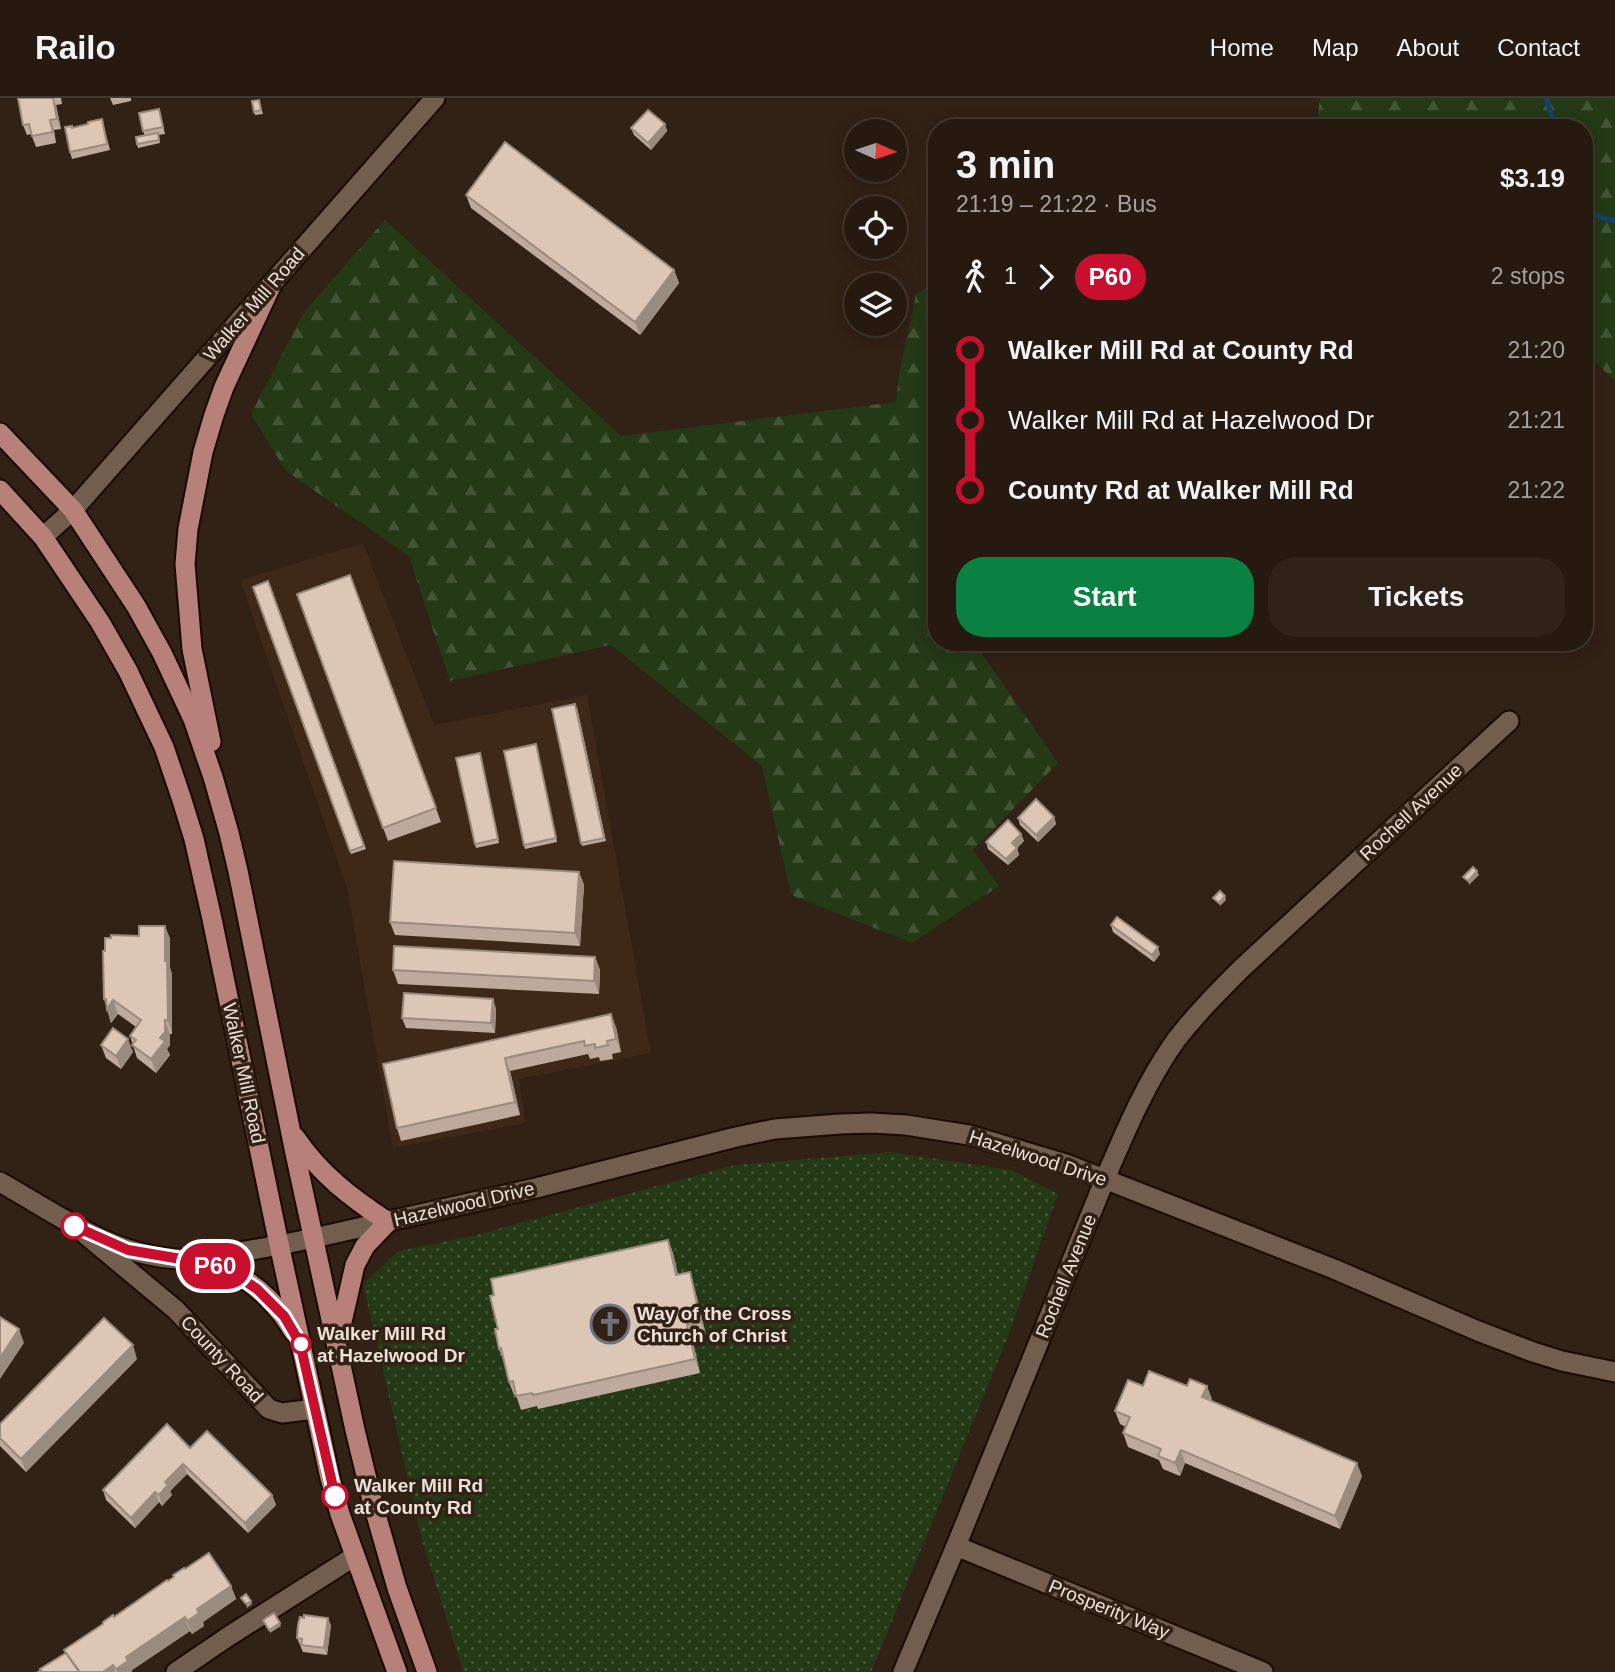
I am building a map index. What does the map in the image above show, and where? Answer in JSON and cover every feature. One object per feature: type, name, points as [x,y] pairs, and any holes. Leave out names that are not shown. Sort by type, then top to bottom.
[{"type":"main road","points":[[229,833],[192,649],[185,564],[193,498],[214,415],[224,387],[272,284]]},
{"type":"main road","points":[[0,433],[73,510]]},
{"type":"main road","points":[[0,490],[43,537]]},
{"type":"main road","name":"Walker Mill Road","points":[[73,510],[136,606],[162,653],[193,719],[213,776],[229,833],[290,1130],[373,1504],[397,1588],[427,1672]]},
{"type":"main road","name":"Walker Mill Road","points":[[43,537],[100,622],[128,671],[164,747],[181,797],[194,839],[212,919],[300,1343],[337,1502],[397,1672]]},
{"type":"main road","points":[[290,1130],[310,1158],[352,1198],[387,1222],[365,1246],[355,1265],[337,1345]]},
{"type":"main road","points":[[196,1258],[235,1274],[257,1289],[284,1316],[300,1343]]},
{"type":"street","name":"Walker Mill Road","points":[[43,537],[73,510],[435,98]]},
{"type":"street","name":"Rochell Avenue","points":[[903,1672],[1127,1128],[1176,1041],[1203,1007],[1242,968],[1509,721]]},
{"type":"street","name":"Hazelwood Drive","points":[[314,1238],[536,1188],[775,1129],[872,1123],[939,1129],[1032,1152],[1066,1164],[1334,1269],[1489,1336],[1562,1361],[1615,1373]]},
{"type":"street","name":"County Road","points":[[0,1182],[74,1226],[128,1250],[181,1259],[314,1238]]},
{"type":"street","name":"County Road","points":[[74,1226],[176,1310],[269,1409],[282,1413],[315,1409]]},
{"type":"street","name":"Prosperity Way","points":[[956,1546],[1263,1672]]},
{"type":"street","points":[[176,1672],[355,1556]]},
{"type":"shaded area","points":[[363,543],[434,725],[587,695],[651,1053],[519,1079],[526,1123],[393,1148],[347,888],[240,580]]},
{"type":"green space","points":[[1320,98],[1615,98],[1615,381],[1593,360],[1593,119],[1317,119]]},
{"type":"green space","points":[[385,220],[621,436],[896,402],[899,374],[916,294],[928,287],[928,651],[980,651],[1058,763],[973,850],[999,886],[912,943],[791,895],[762,766],[611,645],[450,681],[409,556],[286,471],[251,414],[304,312]]},
{"type":"green space","points":[[891,1152],[1011,1170],[1058,1194],[1009,1334],[871,1672],[463,1672],[422,1540],[363,1284],[398,1251],[472,1236],[735,1165]]},
{"type":"building","points":[[18,98],[53,98],[57,119],[50,120],[53,132],[32,136],[29,124],[23,125]]},
{"type":"building","points":[[259,100],[261,110],[254,112],[252,101]]},
{"type":"building","points":[[159,109],[163,127],[143,131],[139,113]]},
{"type":"building","points":[[648,110],[665,124],[648,143],[631,128]]},
{"type":"building","points":[[102,119],[107,144],[70,152],[65,127],[72,128]]},
{"type":"building","points":[[158,133],[159,140],[137,144],[136,137]]},
{"type":"building","points":[[505,142],[674,270],[635,322],[466,195]]},
{"type":"building","points":[[350,575],[436,808],[383,828],[297,594]]},
{"type":"building","points":[[268,581],[364,846],[350,851],[253,587]]},
{"type":"building","points":[[575,704],[604,838],[581,843],[552,709]]},
{"type":"building","points":[[536,744],[556,838],[524,845],[504,751]]},
{"type":"building","points":[[480,753],[498,839],[475,844],[456,758]]},
{"type":"building","points":[[1036,799],[1054,817],[1036,835],[1018,818]]},
{"type":"building","points":[[1008,820],[1021,834],[1012,843],[1017,848],[1006,859],[986,842]]},
{"type":"building","points":[[394,861],[579,872],[575,933],[390,922]]},
{"type":"building","points":[[1473,867],[1477,871],[1468,881],[1463,877]]},
{"type":"building","points":[[1220,891],[1225,896],[1219,903],[1213,898]]},
{"type":"building","points":[[1117,917],[1158,947],[1152,955],[1111,925]]},
{"type":"building","points":[[139,926],[165,926],[168,1021],[165,1020],[165,1032],[160,1038],[165,1041],[151,1059],[132,1045],[136,1040],[130,1036],[141,1020],[113,1000],[107,1009],[104,999],[105,938],[111,938],[111,935],[139,936]]},
{"type":"building","points":[[394,946],[595,957],[594,981],[393,970]]},
{"type":"building","points":[[404,993],[493,999],[491,1023],[402,1018]]},
{"type":"building","points":[[611,1014],[616,1039],[607,1041],[608,1045],[595,1048],[595,1044],[585,1046],[584,1041],[505,1058],[515,1102],[397,1128],[383,1064]]},
{"type":"building","points":[[113,1028],[128,1039],[116,1056],[101,1045]]},
{"type":"building","points":[[668,1240],[676,1275],[690,1272],[701,1322],[687,1325],[695,1359],[533,1395],[516,1396],[513,1381],[509,1382],[501,1348],[499,1349],[495,1329],[498,1329],[490,1296],[494,1295],[491,1279]]},
{"type":"building","points":[[0,1317],[19,1329],[0,1358]]},
{"type":"building","points":[[104,1318],[133,1345],[21,1459],[0,1438],[0,1424]]},
{"type":"building","points":[[1149,1371],[1187,1386],[1190,1379],[1207,1386],[1202,1397],[1357,1463],[1335,1516],[1181,1450],[1175,1463],[1158,1456],[1161,1449],[1123,1433],[1130,1417],[1115,1411],[1128,1380],[1143,1386]]},
{"type":"building","points":[[167,1424],[190,1448],[207,1431],[272,1495],[245,1523],[183,1464],[165,1482],[168,1485],[159,1495],[155,1492],[131,1518],[103,1490]]},
{"type":"building","points":[[209,1553],[231,1586],[197,1609],[199,1613],[187,1621],[185,1617],[126,1657],[128,1661],[116,1669],[113,1665],[103,1672],[80,1672],[64,1650]]},
{"type":"building","points":[[246,1594],[251,1601],[246,1604],[241,1598]]},
{"type":"building","points":[[274,1613],[280,1623],[269,1630],[263,1620]]},
{"type":"building","points":[[304,1615],[328,1618],[324,1648],[301,1645],[302,1639],[297,1638],[298,1625],[300,1617],[304,1618]]},
{"type":"building","points":[[66,1653],[79,1672],[38,1672],[40,1669]]},
{"type":"waterway","points":[[1546,98],[1553,119]]},
{"type":"waterway","points":[[1593,214],[1615,221]]},
{"type":"bus line","name":"P60","points":[[74,1226],[128,1250],[153,1256],[196,1258],[235,1274],[257,1289],[284,1316],[300,1343],[335,1496]]},
{"type":"place","name":"Way of the Cross Church of Christ","points":[[610,1324]]},
{"type":"place","name":"Walker Mill Rd at Hazelwood Dr","points":[[301,1344]]},
{"type":"place","name":"Walker Mill Rd at County Rd","points":[[335,1496]]}]
